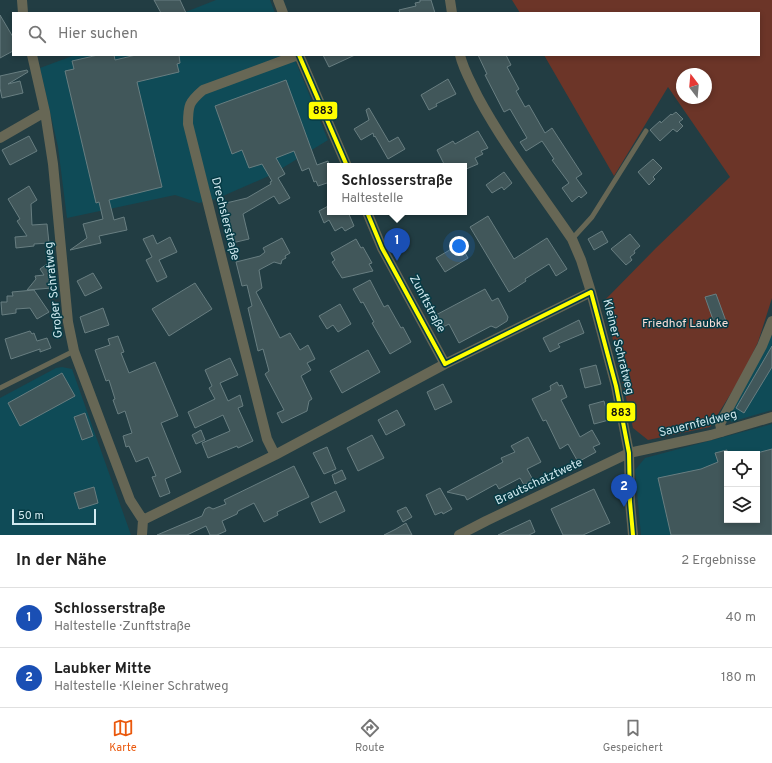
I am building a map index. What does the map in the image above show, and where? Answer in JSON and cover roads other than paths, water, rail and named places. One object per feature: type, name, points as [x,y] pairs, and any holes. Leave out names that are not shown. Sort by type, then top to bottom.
[{"type":"street","points":[[22,0],[23,12]]},
{"type":"street","points":[[278,0],[283,12]]},
{"type":"street","points":[[450,0],[452,12]]},
{"type":"street","name":"Großer Schratweg","points":[[32,56],[45,112],[53,164],[68,322],[74,351],[130,500],[143,520]]},
{"type":"street","name":"Drechslerstraße","points":[[275,456],[267,439],[188,124],[188,110],[192,99],[203,90],[295,56]]},
{"type":"street","points":[[298,56],[346,163]]},
{"type":"street","name":"Kleiner Schratweg","points":[[460,56],[474,89],[492,120],[572,239],[581,260],[616,386],[629,453],[633,535]]},
{"type":"street","points":[[0,138],[45,112]]},
{"type":"street","name":"Zunftstraße","points":[[368,215],[382,248],[445,364]]},
{"type":"street","points":[[142,535],[143,520],[275,456],[445,364],[591,292]]},
{"type":"street","points":[[722,432],[720,424],[762,346],[772,320]]},
{"type":"street","name":"Sauernfeldweg","points":[[629,453],[722,432],[772,418]]},
{"type":"street","name":"Brautschatztwete","points":[[459,535],[629,453]]},
{"type":"lane","points":[[572,239],[592,217],[646,130]]},
{"type":"lane","points":[[0,388],[74,351]]},
{"type":"place","name":"Schlosserstraße","points":[[397,261]]},
{"type":"place","name":"Laubker Mitte","points":[[624,507]]},
{"type":"park label","name":"Friedhof Laubke","points":[[685,324]]}]
